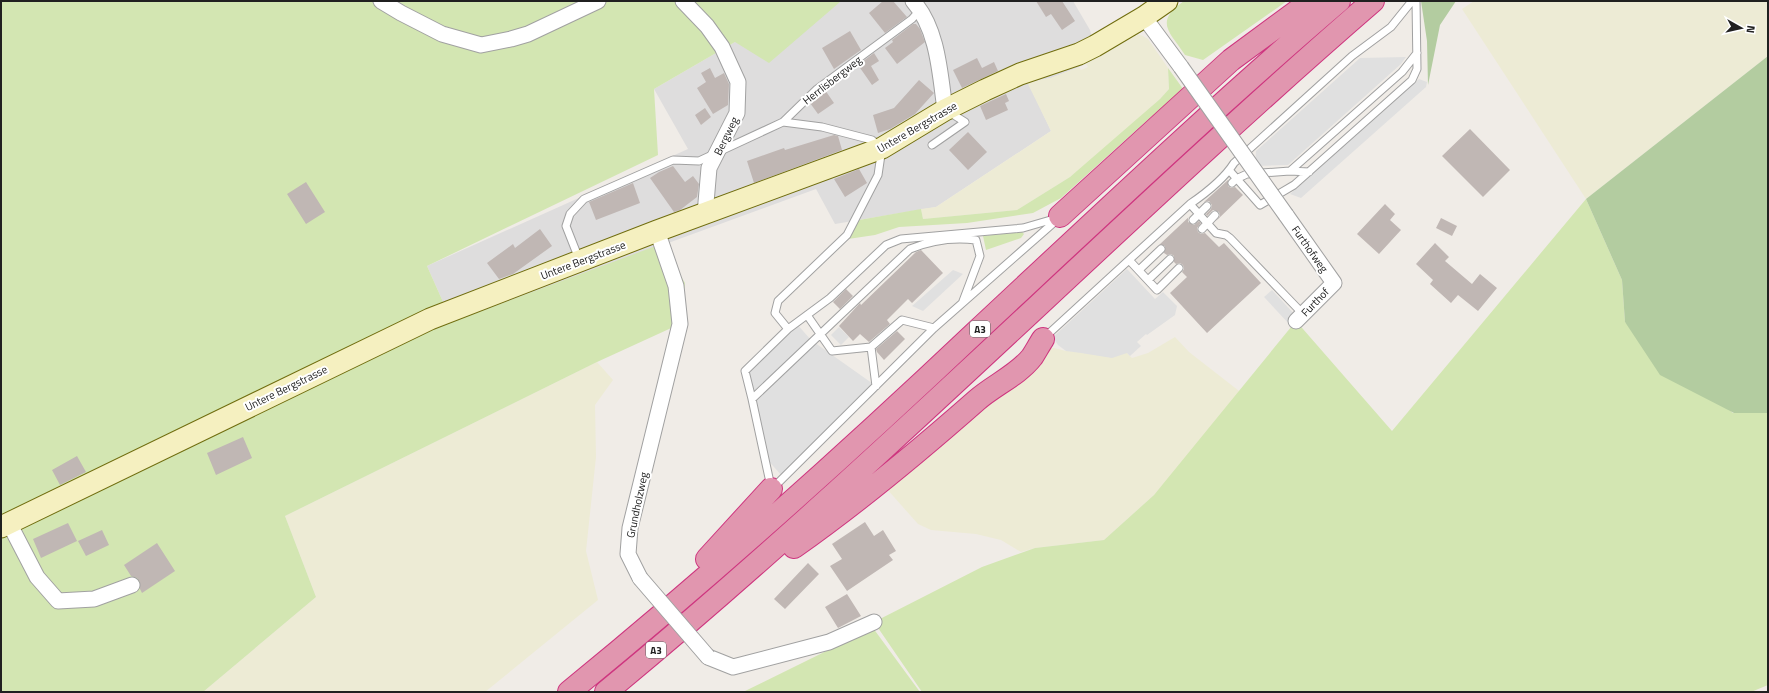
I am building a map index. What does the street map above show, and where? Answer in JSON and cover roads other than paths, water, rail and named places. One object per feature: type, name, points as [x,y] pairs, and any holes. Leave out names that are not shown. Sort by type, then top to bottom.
[{"type":"highway","points":[[1060,216],[1231,60],[1311,1]]},
{"type":"highway","name":"A3","points":[[569,692],[714,570],[854,445],[1243,84],[1339,1]]},
{"type":"highway","name":"A3","points":[[606,692],[700,613],[859,472],[1282,80],[1373,1]]},
{"type":"highway","points":[[700,613],[828,522],[875,486],[932,440],[990,389],[1009,377],[1031,358],[1043,339]]},
{"type":"highway","points":[[618,652],[771,489]]},
{"type":"main road","name":"Untere Bergstrasse","points":[[5,525],[430,318],[657,231],[882,148],[945,110],[1020,74],[1079,54],[1144,17],[1167,1]]},
{"type":"street","points":[[381,1],[442,34],[481,45],[528,34],[598,1]]},
{"type":"street","name":"Bergweg","points":[[683,1],[707,26],[722,46],[738,82],[737,113],[709,168],[705,214]]},
{"type":"street","points":[[920,4],[934,42],[945,110]]},
{"type":"street","name":"Furthofweg","points":[[1144,17],[1334,283]]},
{"type":"street","name":"Grundholzweg","points":[[657,231],[676,286],[680,324],[630,528],[628,554],[640,578],[708,657],[733,667],[829,642],[874,622]]},
{"type":"street","name":"Furthof","points":[[1299,318],[1334,283]]},
{"type":"street","points":[[5,525],[37,577],[58,601],[94,599],[132,585]]},
{"type":"lane","points":[[1043,339],[1190,204],[1200,197],[1229,170],[1234,163],[1352,56],[1391,27],[1412,1]]},
{"type":"lane","points":[[1229,170],[1234,181],[1260,205],[1294,185],[1310,172],[1412,80],[1417,69],[1416,1]]},
{"type":"lane","name":"Herrlisbergweg","points":[[580,261],[566,226],[570,214],[584,199],[673,160],[699,162],[784,122],[817,89],[912,20],[920,4]]},
{"type":"lane","points":[[1290,171],[1402,72],[1417,53]]},
{"type":"lane","points":[[932,145],[965,122],[945,110]]},
{"type":"lane","points":[[784,122],[822,127],[872,140],[882,148],[878,175],[848,235],[778,301],[776,313],[788,329]]},
{"type":"lane","points":[[1242,190],[1247,174],[1248,151]]},
{"type":"lane","points":[[1229,170],[1247,174],[1290,171],[1310,172]]},
{"type":"lane","points":[[1234,181],[1247,174]]},
{"type":"lane","points":[[1190,204],[1216,233]]},
{"type":"lane","points":[[1193,220],[1207,206]]},
{"type":"lane","points":[[1202,229],[1215,215]]},
{"type":"lane","points":[[771,489],[934,328],[1060,216]]},
{"type":"lane","points":[[771,489],[745,371],[788,329],[830,298],[886,245],[901,239],[1023,228],[1042,224],[1060,216]]},
{"type":"lane","points":[[1210,238],[1216,233],[1226,234],[1299,318]]},
{"type":"lane","points":[[752,399],[910,249],[928,242],[960,238],[976,240],[980,256],[963,301]]},
{"type":"lane","points":[[1139,270],[1161,249]]},
{"type":"lane","points":[[1148,280],[1170,259]]},
{"type":"lane","points":[[1129,260],[1157,290],[1179,268]]},
{"type":"lane","points":[[807,315],[832,351],[872,347],[902,320],[934,328]]},
{"type":"lane","points":[[872,347],[876,386]]}]
